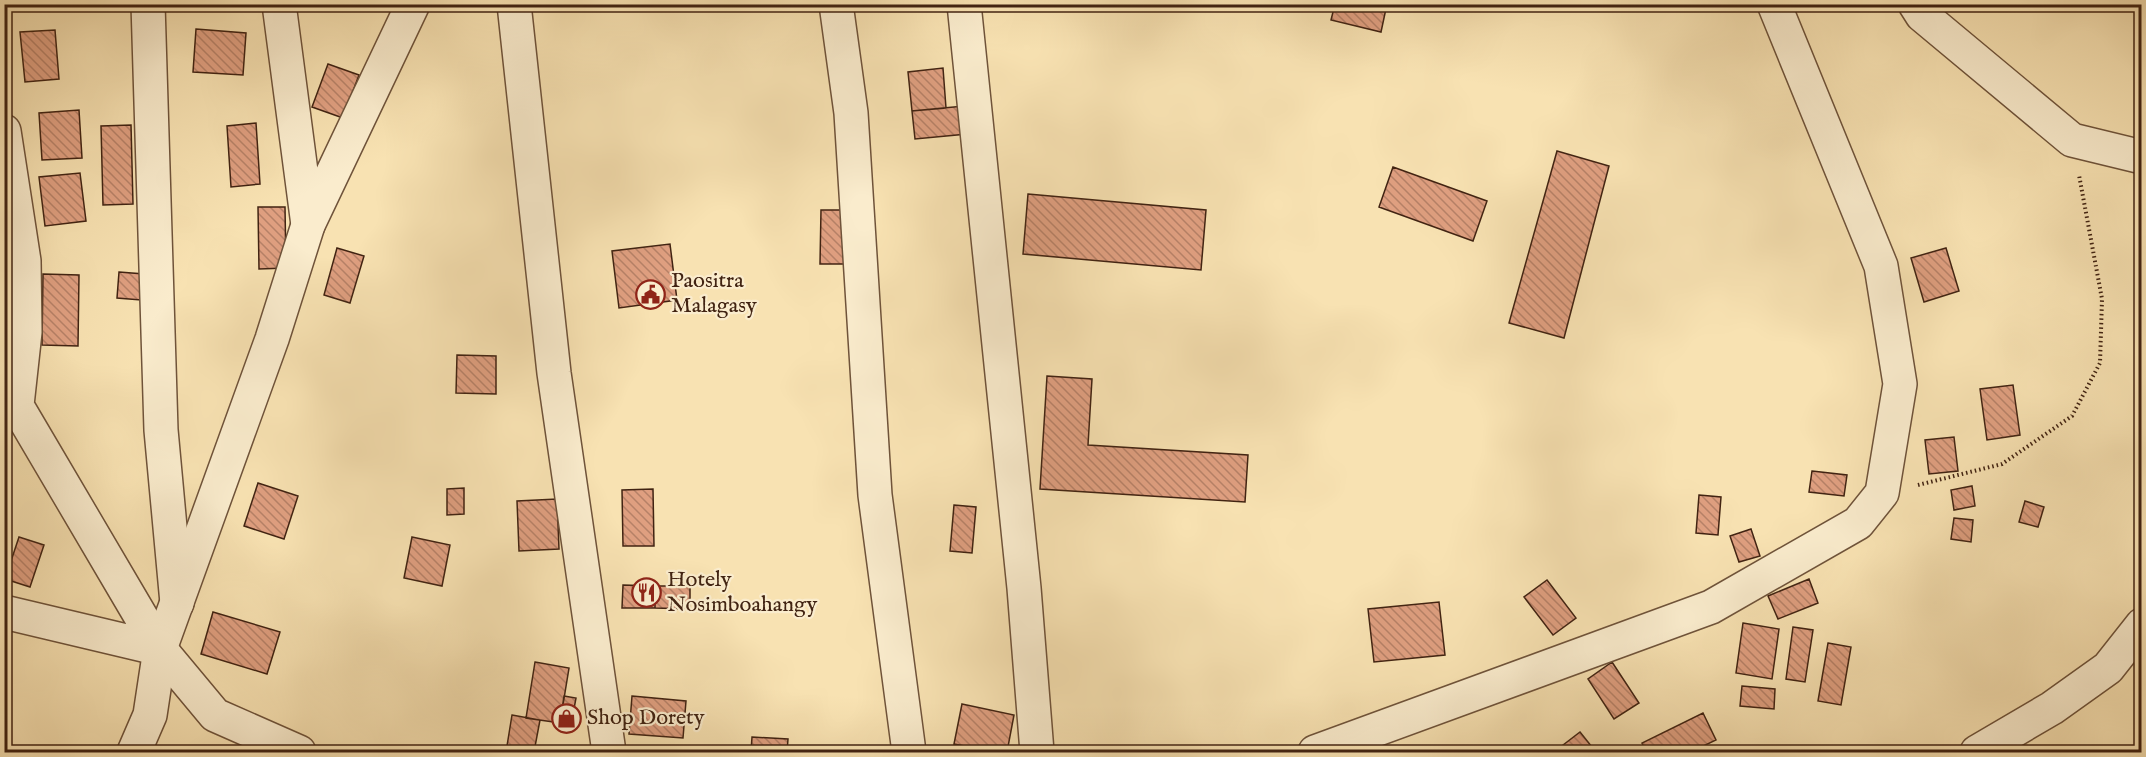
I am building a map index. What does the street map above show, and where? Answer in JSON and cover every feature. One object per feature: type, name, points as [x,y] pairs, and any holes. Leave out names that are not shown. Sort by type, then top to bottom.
[{"type":"street","points":[[148,4],[161,430],[177,603]]},
{"type":"street","points":[[279,4],[308,225]]},
{"type":"street","points":[[134,753],[150,715],[160,649],[272,339],[308,225],[413,4]]},
{"type":"street","points":[[514,4],[554,373],[609,753]]},
{"type":"street","points":[[836,4],[851,112],[875,495],[909,753]]},
{"type":"street","points":[[964,4],[1024,588],[1037,753]]},
{"type":"street","points":[[1315,753],[1711,607],[1858,523],[1882,494],[1900,384],[1881,266],[1774,4]]},
{"type":"street","points":[[1915,4],[1922,15],[2072,140],[2142,157]]},
{"type":"street","points":[[4,131],[24,261],[25,332],[11,395],[160,649],[215,715],[299,753]]},
{"type":"street","points":[[4,612],[160,649]]},
{"type":"street","points":[[1977,753],[2052,708],[2108,668],[2142,625]]},
{"type":"path","points":[[1882,494],[2002,464],[2072,416],[2100,363],[2102,299],[2072,140]]},
{"type":"building","points":[[1335,4],[1387,4],[1381,32],[1331,20]]},
{"type":"building","points":[[196,29],[246,33],[243,75],[193,72]]},
{"type":"building","points":[[55,30],[59,79],[25,82],[20,32]]},
{"type":"building","points":[[328,64],[359,75],[343,118],[312,107]]},
{"type":"building","points":[[943,68],[946,108],[912,111],[908,72]]},
{"type":"building","points":[[964,106],[967,134],[915,139],[912,111]]},
{"type":"building","points":[[79,110],[82,158],[42,160],[39,113]]},
{"type":"building","points":[[256,123],[260,184],[231,187],[227,126]]},
{"type":"building","points":[[131,125],[133,204],[103,205],[101,126]]},
{"type":"building","points":[[1557,151],[1609,166],[1564,338],[1509,323]]},
{"type":"building","points":[[1393,167],[1487,201],[1473,241],[1379,207]]},
{"type":"building","points":[[80,173],[86,221],[45,226],[39,177]]},
{"type":"building","points":[[1028,194],[1206,210],[1201,270],[1023,254]]},
{"type":"building","points":[[258,207],[285,207],[286,268],[259,269]]},
{"type":"building","points":[[821,210],[845,210],[844,264],[820,264]]},
{"type":"building","points":[[670,244],[677,300],[619,308],[612,251]]},
{"type":"building","points":[[337,248],[364,256],[350,303],[324,295]]},
{"type":"building","points":[[1946,248],[1959,291],[1924,302],[1911,258]]},
{"type":"building","points":[[4,258],[7,258],[15,283],[4,286]]},
{"type":"building","points":[[119,272],[144,274],[141,300],[117,298]]},
{"type":"building","points":[[43,274],[79,275],[78,346],[42,345]]},
{"type":"building","points":[[457,355],[496,356],[496,394],[456,393]]},
{"type":"building","points":[[1047,376],[1092,379],[1088,445],[1248,455],[1245,502],[1040,489]]},
{"type":"building","points":[[2013,385],[2020,435],[1987,440],[1980,389]]},
{"type":"building","points":[[1954,437],[1958,471],[1929,474],[1925,440]]},
{"type":"building","points":[[1812,471],[1847,475],[1844,496],[1809,492]]},
{"type":"building","points":[[258,483],[298,496],[284,539],[244,526]]},
{"type":"building","points":[[1972,486],[1975,506],[1954,510],[1951,490]]},
{"type":"building","points":[[464,488],[464,514],[447,515],[447,489]]},
{"type":"building","points":[[653,489],[654,546],[623,546],[622,490]]},
{"type":"building","points":[[1699,495],[1721,497],[1718,535],[1696,533]]},
{"type":"building","points":[[557,499],[559,549],[519,551],[517,501]]},
{"type":"building","points":[[2025,501],[2044,507],[2038,527],[2019,522]]},
{"type":"building","points":[[954,505],[976,507],[972,553],[950,551]]},
{"type":"building","points":[[1954,518],[1973,520],[1971,542],[1951,539]]},
{"type":"building","points":[[1751,529],[1760,556],[1739,562],[1730,536]]},
{"type":"building","points":[[19,537],[44,545],[30,587],[5,579]]},
{"type":"building","points":[[412,537],[450,545],[442,586],[404,578]]},
{"type":"building","points":[[1809,579],[1818,603],[1778,619],[1768,596]]},
{"type":"building","points":[[1547,580],[1576,618],[1553,635],[1524,597]]},
{"type":"building","points":[[623,585],[655,586],[655,608],[622,608]]},
{"type":"building","points":[[655,586],[690,586],[690,609],[655,608]]},
{"type":"building","points":[[1439,602],[1445,655],[1374,662],[1368,609]]},
{"type":"building","points":[[213,612],[280,632],[267,674],[201,654]]},
{"type":"building","points":[[1743,623],[1779,629],[1772,679],[1736,673]]},
{"type":"building","points":[[1793,627],[1813,630],[1805,682],[1786,679]]},
{"type":"building","points":[[1828,643],[1851,647],[1841,705],[1818,701]]},
{"type":"building","points":[[535,662],[569,668],[560,723],[526,718]]},
{"type":"building","points":[[1612,662],[1639,703],[1614,719],[1588,679]]},
{"type":"building","points":[[1742,686],[1775,689],[1774,709],[1740,706]]},
{"type":"building","points":[[564,696],[576,698],[571,725],[560,723]]},
{"type":"building","points":[[632,696],[686,701],[683,738],[629,734]]},
{"type":"building","points":[[962,704],[1014,715],[1007,752],[954,744]]},
{"type":"building","points":[[1703,713],[1716,740],[1691,752],[1646,752],[1642,743]]},
{"type":"building","points":[[512,715],[540,720],[534,752],[506,752]]},
{"type":"building","points":[[1580,732],[1596,752],[1554,752]]},
{"type":"building","points":[[752,737],[788,739],[787,752],[751,752]]},
{"type":"building","points":[[954,744],[995,752],[952,752]]},
{"type":"place","name":"Paositra Malagasy","points":[[650,294]]},
{"type":"place","name":"Hotely Nosimboahangy","points":[[646,593]]},
{"type":"place","name":"Shop Dorety","points":[[566,718]]}]
